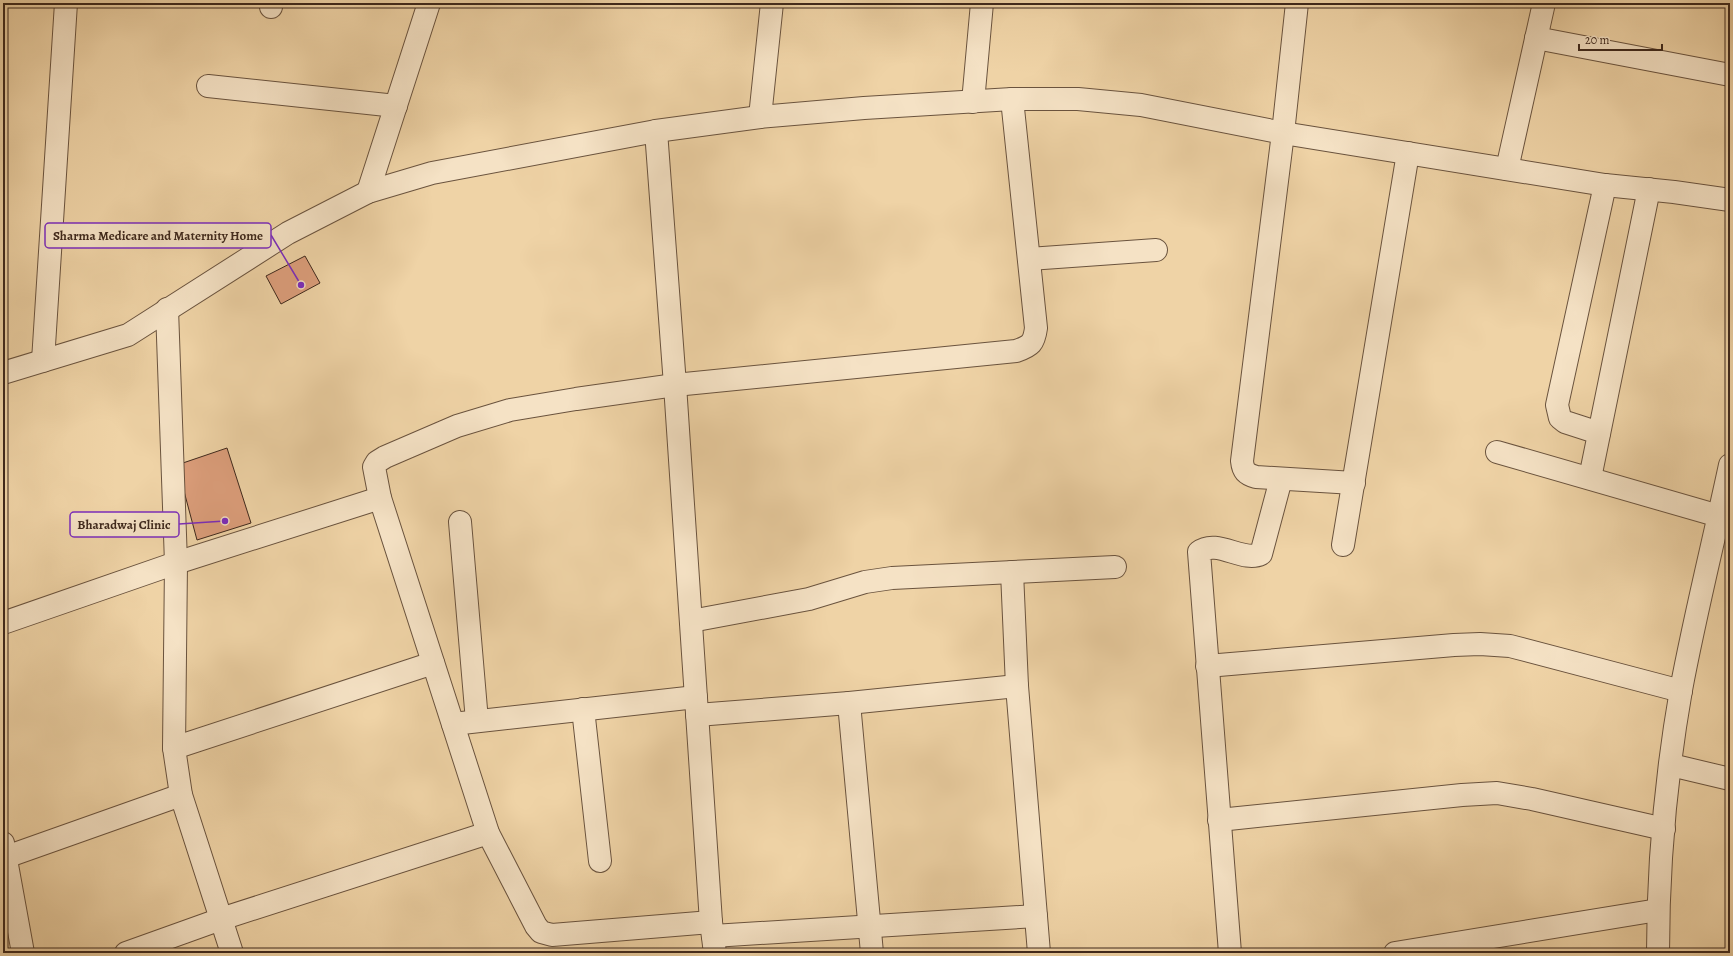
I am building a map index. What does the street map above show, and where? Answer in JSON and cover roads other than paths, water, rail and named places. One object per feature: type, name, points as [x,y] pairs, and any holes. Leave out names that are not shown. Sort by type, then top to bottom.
[{"type":"street","points":[[43,361],[66,3]]},
{"type":"street","points":[[368,192],[429,3]]},
{"type":"street","points":[[760,117],[772,3]]},
{"type":"street","points":[[973,102],[982,3]]},
{"type":"street","points":[[1297,3],[1283,133],[1242,461],[1243,469],[1247,474],[1256,476],[1281,479],[1354,483]]},
{"type":"street","points":[[1506,169],[1544,3]]},
{"type":"street","points":[[1536,38],[1730,75]]},
{"type":"street","points":[[208,86],[396,106]]},
{"type":"street","points":[[3,373],[128,335],[288,233],[368,192],[432,172],[656,131],[760,117],[864,108],[1012,99],[1078,99],[1141,105],[1283,133],[1605,185],[1649,189],[1730,200]]},
{"type":"street","points":[[1012,99],[1036,328],[1035,340],[1027,347],[1016,351],[675,386],[576,399],[510,410],[457,426],[385,457],[377,462],[374,467],[380,498],[488,833],[536,926],[541,932],[552,935],[713,937],[1036,916]]},
{"type":"street","points":[[656,131],[713,937]]},
{"type":"street","points":[[1344,546],[1408,153]]},
{"type":"street","points":[[1599,433],[1565,422],[1560,418],[1557,405],[1605,185]]},
{"type":"street","points":[[1590,478],[1649,189]]},
{"type":"street","points":[[1029,259],[1156,250]]},
{"type":"street","points":[[168,309],[176,563],[174,748],[180,795],[232,953]]},
{"type":"street","points":[[1497,452],[1719,516]]},
{"type":"street","points":[[1658,953],[1658,910],[1664,829],[1681,691],[1730,465]]},
{"type":"street","points":[[1230,953],[1198,552],[1204,548],[1213,548],[1252,556],[1261,554],[1281,479]]},
{"type":"street","points":[[3,623],[176,563],[380,498]]},
{"type":"street","points":[[460,522],[477,721]]},
{"type":"street","points":[[691,621],[809,599],[865,582],[892,578],[1115,567]]},
{"type":"street","points":[[1012,572],[1017,686],[1039,953]]},
{"type":"street","points":[[1207,666],[1480,644],[1510,646],[1681,691]]},
{"type":"street","points":[[174,748],[433,663]]},
{"type":"street","points":[[453,724],[583,709],[849,703],[1017,686]]},
{"type":"street","points":[[849,703],[872,953]]},
{"type":"street","points":[[583,709],[600,861]]},
{"type":"street","points":[[1671,765],[1730,779]]},
{"type":"street","points":[[1220,820],[1462,795],[1497,793],[1532,799],[1664,829]]},
{"type":"street","points":[[23,953],[4,850],[180,795]]},
{"type":"street","points":[[126,953],[220,919],[488,833]]},
{"type":"street","points":[[1395,953],[1658,910]]},
{"type":"place","name":"Sharma Medicare and Maternity Home","points":[[301,285]]},
{"type":"place","name":"Bharadwaj Clinic","points":[[225,521]]}]
